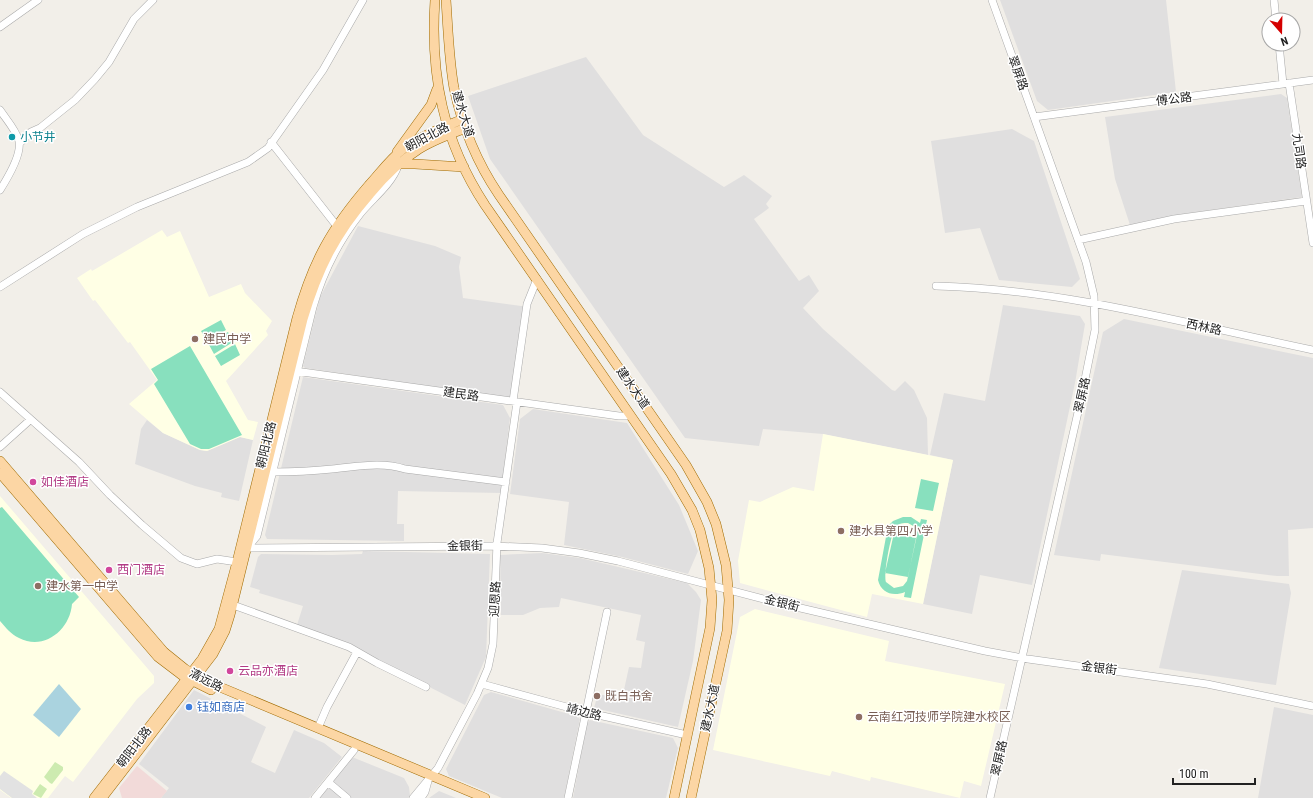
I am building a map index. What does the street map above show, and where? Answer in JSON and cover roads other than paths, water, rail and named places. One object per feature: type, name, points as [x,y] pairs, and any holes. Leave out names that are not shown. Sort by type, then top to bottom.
[{"type":"main road","name":"建水大道","points":[[435,0],[432,34],[437,87],[449,130],[464,167],[479,195],[671,474],[692,510],[703,538],[711,585],[710,628],[686,735],[674,798]]},
{"type":"main road","name":"建水大道","points":[[446,0],[453,77],[464,124],[478,157],[493,186],[694,478],[710,507],[719,534],[726,565],[729,590],[727,631],[691,798]]},
{"type":"main road","points":[[437,87],[431,105],[404,140],[397,160],[415,164],[464,167]]},
{"type":"main road","name":"朝阳北路","points":[[192,677],[219,629],[304,292],[318,258],[336,225],[352,205],[397,160],[421,138],[464,124]]},
{"type":"main road","name":"朝阳北路","points":[[102,796],[192,677],[217,647],[225,631],[295,371],[310,294],[329,249],[357,209],[397,160]]},
{"type":"main road","name":"清远路","points":[[0,461],[164,652],[192,677],[318,728],[430,778],[470,798]]},
{"type":"main road","name":"清远路","points":[[0,473],[158,657],[192,677],[354,750],[485,798]]},
{"type":"street","points":[[0,27],[38,0]]},
{"type":"street","points":[[20,143],[69,105],[95,79],[109,62],[134,19],[153,0]]},
{"type":"street","points":[[0,286],[83,234],[137,207],[248,162],[263,152],[323,70],[363,0]]},
{"type":"street","name":"翠屏路","points":[[990,798],[1095,330],[1094,304],[1089,273],[992,0]]},
{"type":"street","points":[[1274,0],[1275,12]]},
{"type":"street","name":"九司路","points":[[1280,52],[1313,244]]},
{"type":"street","name":"傅公路","points":[[1034,117],[1313,80]]},
{"type":"street","points":[[0,110],[15,132],[20,143],[16,160],[9,176],[0,190]]},
{"type":"street","points":[[271,142],[336,225]]},
{"type":"street","points":[[1078,240],[1174,219],[1306,201]]},
{"type":"street","name":"迎恩路","points":[[413,798],[438,768],[482,684],[492,650],[497,546],[527,304],[537,279]]},
{"type":"street","name":"西林路","points":[[936,286],[1011,290],[1094,304],[1313,350]]},
{"type":"street","points":[[247,548],[257,536],[273,472],[295,371]]},
{"type":"street","name":"建民路","points":[[295,371],[619,416],[631,416]]},
{"type":"street","points":[[0,392],[79,462],[110,495],[142,525],[181,558],[197,564],[218,559],[237,562]]},
{"type":"street","points":[[0,447],[30,420]]},
{"type":"street","points":[[273,472],[330,469],[380,464],[392,465],[405,469],[506,482]]},
{"type":"street","name":"金银街","points":[[247,548],[497,546],[554,549],[599,556],[729,590],[1021,658],[1207,684],[1313,706]]},
{"type":"street","points":[[233,605],[349,647],[426,687]]},
{"type":"street","points":[[568,798],[607,612]]},
{"type":"street","points":[[318,728],[327,707],[357,652]]},
{"type":"street","name":"靖边路","points":[[482,684],[585,712],[686,735]]},
{"type":"street","points":[[315,798],[354,750]]},
{"type":"street","name":"迎恩路","points":[[421,798],[430,778]]},
{"type":"street","points":[[328,782],[347,798]]},
{"type":"water","points":[[59,684],[81,709],[59,737],[33,715]]},
{"type":"place","name":"小节井","points":[[12,137]]},
{"type":"place","name":"建民中学","points":[[195,339]]},
{"type":"place","name":"如佳酒店","points":[[33,482]]},
{"type":"place","name":"建水县第四小学","points":[[841,531]]},
{"type":"place","name":"西门酒店","points":[[109,570]]},
{"type":"place","name":"建水第一中学","points":[[38,586]]},
{"type":"place","name":"云品亦酒店","points":[[230,671]]},
{"type":"place","name":"既白书舍","points":[[597,696]]},
{"type":"place","name":"钰如商店","points":[[189,707]]},
{"type":"place","name":"云南红河技师学院建水校区","points":[[859,717]]}]
